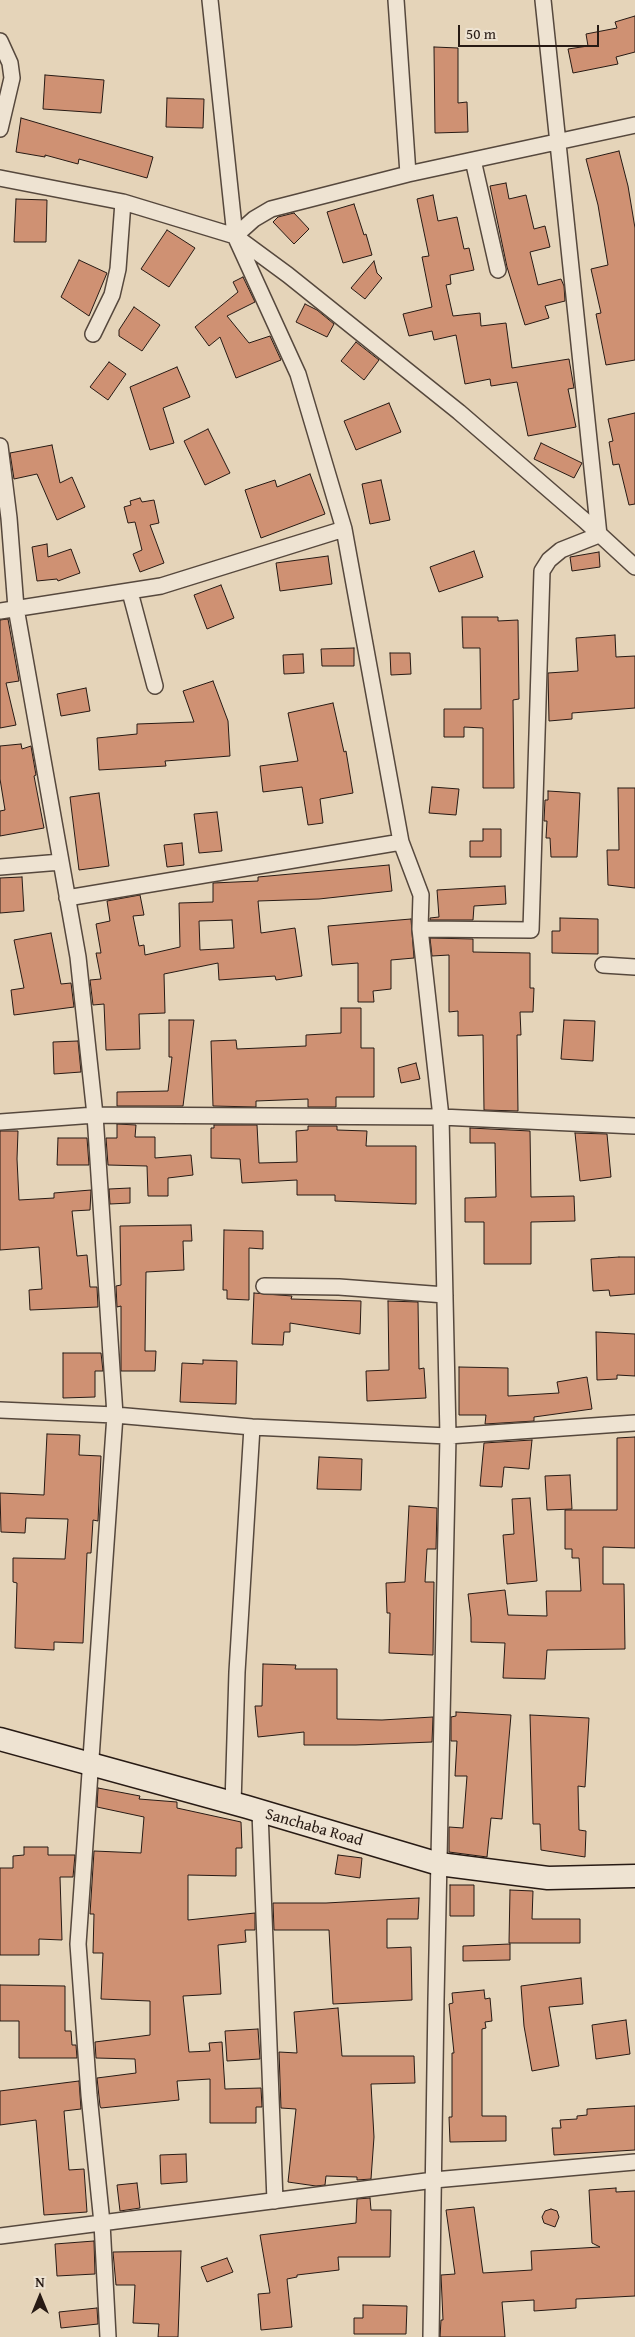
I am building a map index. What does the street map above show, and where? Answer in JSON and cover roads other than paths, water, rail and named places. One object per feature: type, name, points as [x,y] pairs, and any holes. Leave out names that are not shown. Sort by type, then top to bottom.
[{"type":"street","points":[[210,0],[235,236],[298,374],[344,529],[401,842],[421,895],[420,929],[441,1117],[448,1436],[432,2337]]},
{"type":"street","points":[[396,0],[408,174]]},
{"type":"street","points":[[543,0],[599,535]]},
{"type":"street","points":[[0,42],[10,63],[12,78],[0,129]]},
{"type":"street","points":[[235,236],[254,219],[271,209],[408,174],[635,126]]},
{"type":"street","points":[[473,160],[498,270]]},
{"type":"street","points":[[0,178],[123,202],[235,236],[288,275],[459,412],[635,567]]},
{"type":"street","points":[[93,334],[112,295],[118,269],[123,202]]},
{"type":"street","points":[[0,446],[10,518],[16,608],[78,958],[95,1115],[115,1415],[78,1944],[89,2095],[102,2222],[108,2337]]},
{"type":"street","points":[[0,611],[161,586],[344,529]]},
{"type":"street","points":[[420,929],[531,930],[542,572],[549,560],[561,550],[599,535]]},
{"type":"street","points":[[130,592],[155,686]]},
{"type":"street","points":[[66,898],[401,842]]},
{"type":"street","points":[[0,867],[61,862]]},
{"type":"street","points":[[603,965],[635,967]]},
{"type":"street","points":[[0,1122],[95,1115],[441,1117],[635,1126]]},
{"type":"street","points":[[264,1286],[339,1287],[445,1295]]},
{"type":"street","points":[[0,1410],[115,1415],[252,1427],[448,1436],[635,1423]]},
{"type":"street","points":[[233,1804],[244,1534],[252,1427]]},
{"type":"street","name":"Sanchaba Road","points":[[0,1739],[439,1864],[548,1878],[635,1876]]},
{"type":"street","points":[[260,1812],[275,2201]]},
{"type":"street","points":[[0,2236],[434,2180],[635,2162]]}]
